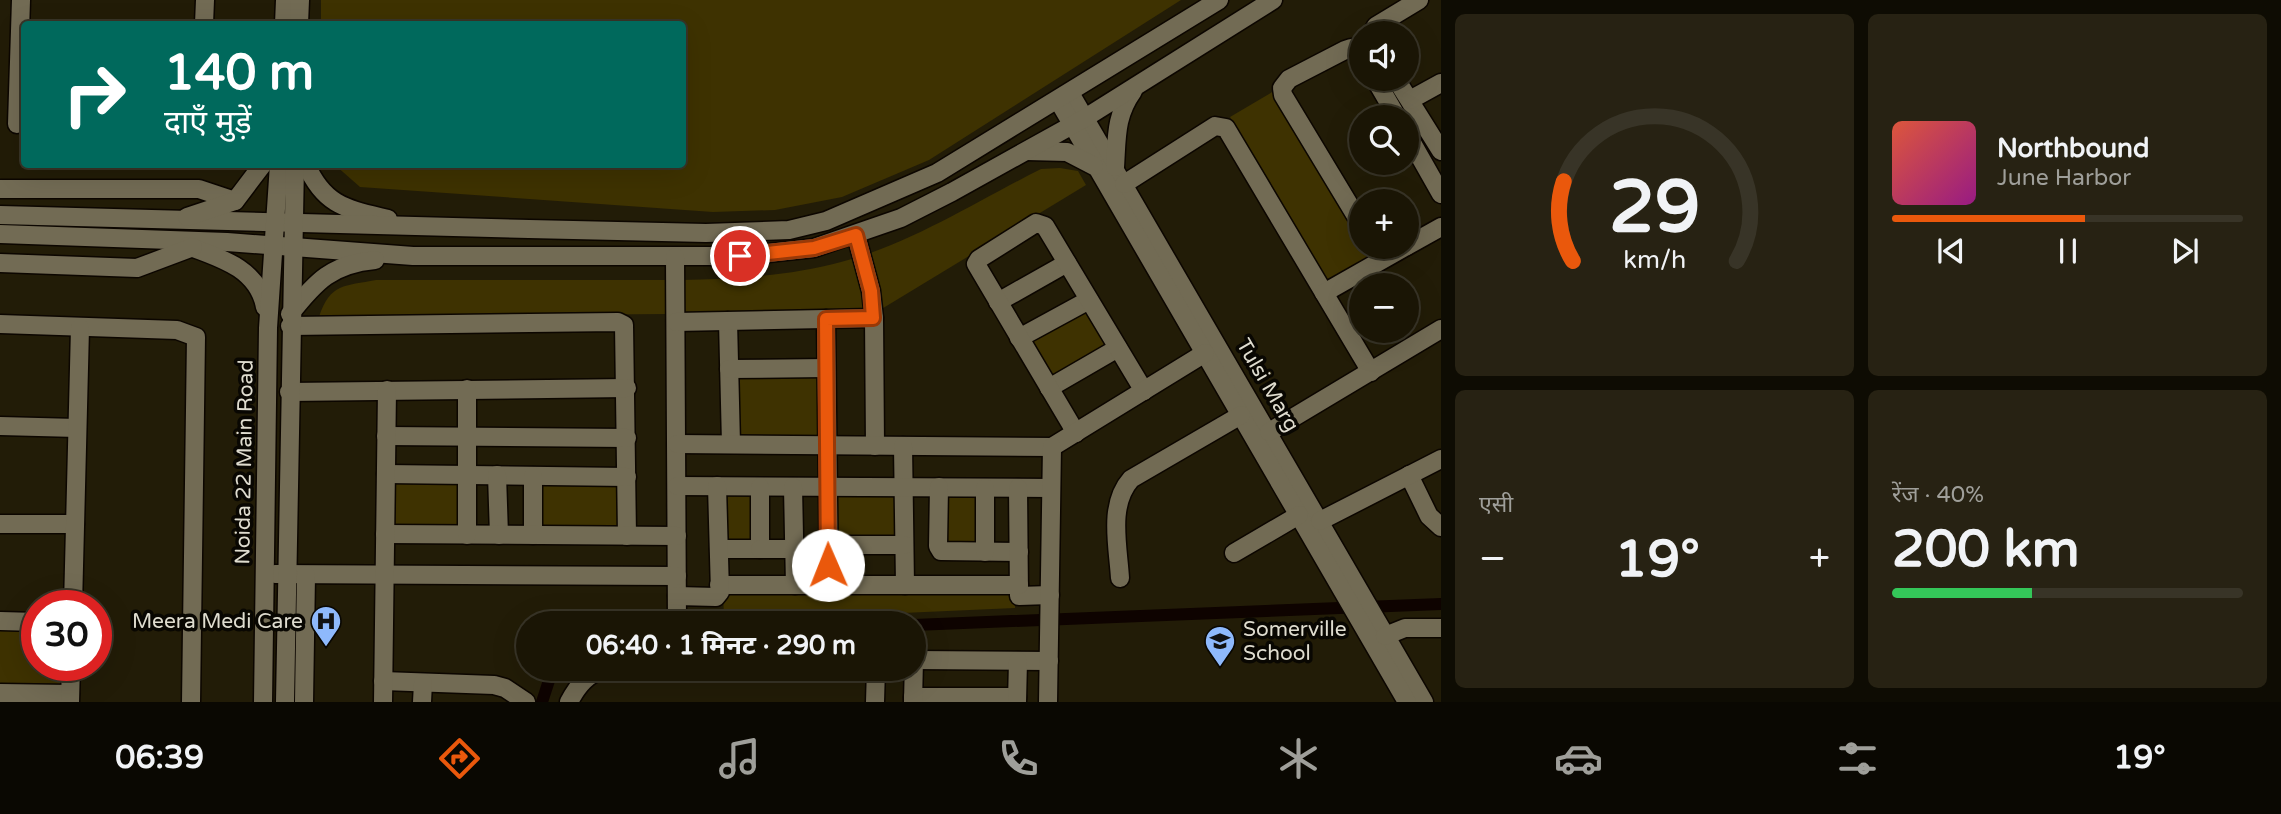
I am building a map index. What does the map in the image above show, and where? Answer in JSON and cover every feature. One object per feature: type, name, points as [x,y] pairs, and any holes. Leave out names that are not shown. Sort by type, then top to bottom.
[{"type":"street","points":[[14,124],[21,0]]},
{"type":"street","points":[[204,21],[205,0]]},
{"type":"street","points":[[284,21],[285,0]]},
{"type":"street","points":[[299,21],[300,0]]},
{"type":"street","points":[[0,215],[706,233],[789,230],[826,221],[937,173],[1219,0]]},
{"type":"street","points":[[0,234],[293,246],[414,256],[676,257],[781,253],[814,248],[901,218],[1079,121],[1273,0]]},
{"type":"street","points":[[1384,21],[1419,0]]},
{"type":"street","points":[[1349,49],[1289,79],[1282,88],[1283,95],[1349,204]]},
{"type":"street","points":[[1410,100],[1441,83]]},
{"type":"street","points":[[1026,150],[1067,152],[1106,168],[1121,108],[1137,85]]},
{"type":"street","points":[[1404,91],[1441,151]]},
{"type":"street","name":"Tulsi Marg","points":[[1064,97],[1106,168],[1205,353],[1299,515],[1351,588],[1424,702]]},
{"type":"street","points":[[1124,184],[1215,126],[1226,128],[1371,372]]},
{"type":"street","points":[[1419,155],[1441,194]]},
{"type":"street","points":[[177,221],[235,201],[260,168]]},
{"type":"street","name":"Noida 22 Main Road","points":[[263,702],[268,328],[279,168]]},
{"type":"street","name":"Noida 22 Main Road","points":[[285,702],[290,320],[295,168]]},
{"type":"street","points":[[308,168],[314,183],[330,201],[415,227]]},
{"type":"street","name":"Tulsi Marg","points":[[1106,168],[1124,184],[1321,521],[1351,588]]},
{"type":"street","points":[[0,188],[200,189],[235,201]]},
{"type":"street","points":[[1076,433],[976,264],[979,259],[1036,223],[1045,226],[1144,391]]},
{"type":"street","points":[[1419,239],[1441,227]]},
{"type":"street","points":[[856,235],[871,291],[875,446]]},
{"type":"street","points":[[174,240],[233,263],[262,289],[268,328]]},
{"type":"street","points":[[0,263],[137,268],[192,247]]},
{"type":"street","points":[[290,320],[320,279],[338,267],[359,261],[414,256]]},
{"type":"street","points":[[676,257],[677,611]]},
{"type":"street","points":[[1324,293],[1370,259]]},
{"type":"street","points":[[998,302],[1067,263]]},
{"type":"street","points":[[1019,338],[1089,300]]},
{"type":"street","points":[[676,322],[873,318]]},
{"type":"street","points":[[826,319],[829,585]]},
{"type":"street","points":[[290,320],[618,322],[626,331],[627,536]]},
{"type":"street","points":[[728,321],[731,444]]},
{"type":"street","points":[[0,324],[177,330],[196,337],[191,702]]},
{"type":"street","points":[[73,590],[80,328]]},
{"type":"street","points":[[1269,432],[1441,329]]},
{"type":"street","points":[[1049,388],[1118,348]]},
{"type":"street","points":[[677,444],[1052,447],[1205,353]]},
{"type":"street","points":[[729,369],[826,368]]},
{"type":"street","points":[[289,392],[626,388]]},
{"type":"street","points":[[467,389],[467,535]]},
{"type":"street","points":[[383,702],[387,390]]},
{"type":"street","points":[[1119,578],[1116,513],[1122,489],[1131,479],[1241,415]]},
{"type":"street","points":[[0,426],[77,428]]},
{"type":"street","points":[[386,436],[627,438]]},
{"type":"street","points":[[903,446],[905,585]]},
{"type":"street","points":[[1048,702],[1052,447]]},
{"type":"street","points":[[1321,521],[1441,459]]},
{"type":"street","points":[[386,474],[627,477]]},
{"type":"street","points":[[497,475],[499,535]]},
{"type":"street","points":[[1409,475],[1429,516],[1441,527]]},
{"type":"street","points":[[533,476],[533,536]]},
{"type":"street","points":[[677,486],[1051,488]]},
{"type":"street","points":[[677,596],[716,597],[719,585],[718,486]]},
{"type":"street","points":[[760,486],[760,549]]},
{"type":"street","points":[[793,487],[795,585]]},
{"type":"street","points":[[939,487],[941,551],[1019,552]]},
{"type":"street","points":[[985,488],[985,552]]},
{"type":"street","points":[[1018,488],[1019,596],[1049,602]]},
{"type":"street","points":[[1234,553],[1299,515]]},
{"type":"street","points":[[0,524],[75,524]]},
{"type":"street","points":[[385,534],[677,536]]},
{"type":"street","points":[[828,545],[904,545]]},
{"type":"street","points":[[719,549],[794,549]]},
{"type":"street","points":[[264,574],[677,576]]},
{"type":"street","points":[[304,702],[306,575]]},
{"type":"street","points":[[719,585],[1019,585]]},
{"type":"street","points":[[0,621],[21,622]]},
{"type":"street","points":[[1378,632],[1405,628],[1441,628]]},
{"type":"street","name":"Tulsi Marg","points":[[1378,632],[1407,702]]},
{"type":"street","points":[[926,660],[1049,661]]},
{"type":"street","points":[[913,681],[913,699],[1017,699],[1018,661]]},
{"type":"street","points":[[383,681],[423,682],[526,702]]},
{"type":"street","points":[[569,702],[583,681]]},
{"type":"street","points":[[876,702],[877,681]]},
{"type":"street","points":[[422,702],[423,682]]},
{"type":"street","points":[[0,693],[70,698]]},
{"type":"shaded area","points":[[321,0],[1181,0],[929,160],[842,197],[775,210],[713,212],[360,187],[338,168],[686,168],[686,21],[321,21]]},
{"type":"shaded area","points":[[1279,88],[1349,210],[1349,259],[1371,259],[1326,284],[1230,117]]},
{"type":"shaded area","points":[[1041,169],[1078,171],[1086,185],[875,313],[681,316],[681,280],[762,276],[841,262],[918,233]]},
{"type":"shaded area","points":[[376,280],[667,280],[667,314],[319,317],[328,298],[340,288]]},
{"type":"shaded area","points":[[1085,306],[1109,348],[1050,383],[1026,340]]},
{"type":"shaded area","points":[[733,372],[822,372],[822,441],[733,441]]},
{"type":"shaded area","points":[[390,478],[462,478],[462,531],[390,531]]},
{"type":"shaded area","points":[[536,480],[621,480],[621,532],[536,533]]},
{"type":"shaded area","points":[[758,488],[758,547],[720,547],[720,489]]},
{"type":"shaded area","points":[[901,489],[901,542],[830,543],[829,490]]},
{"type":"shaded area","points":[[942,490],[982,490],[982,549],[943,549]]},
{"type":"shaded area","points":[[723,588],[1015,589],[1015,608],[926,612],[724,611]]},
{"type":"shaded area","points":[[0,630],[21,631],[21,681],[60,681],[60,686],[0,685]]},
{"type":"waterway","points":[[926,625],[1441,604]]},
{"type":"waterway","points":[[542,702],[549,681]]},
{"type":"place","name":"Meera Medi Care","points":[[326,648]]},
{"type":"place","name":"Somerville School","points":[[1220,668]]},
{"type":"route","points":[[740,256],[814,248],[856,235],[865,265],[873,318],[826,319],[828,565]]}]
